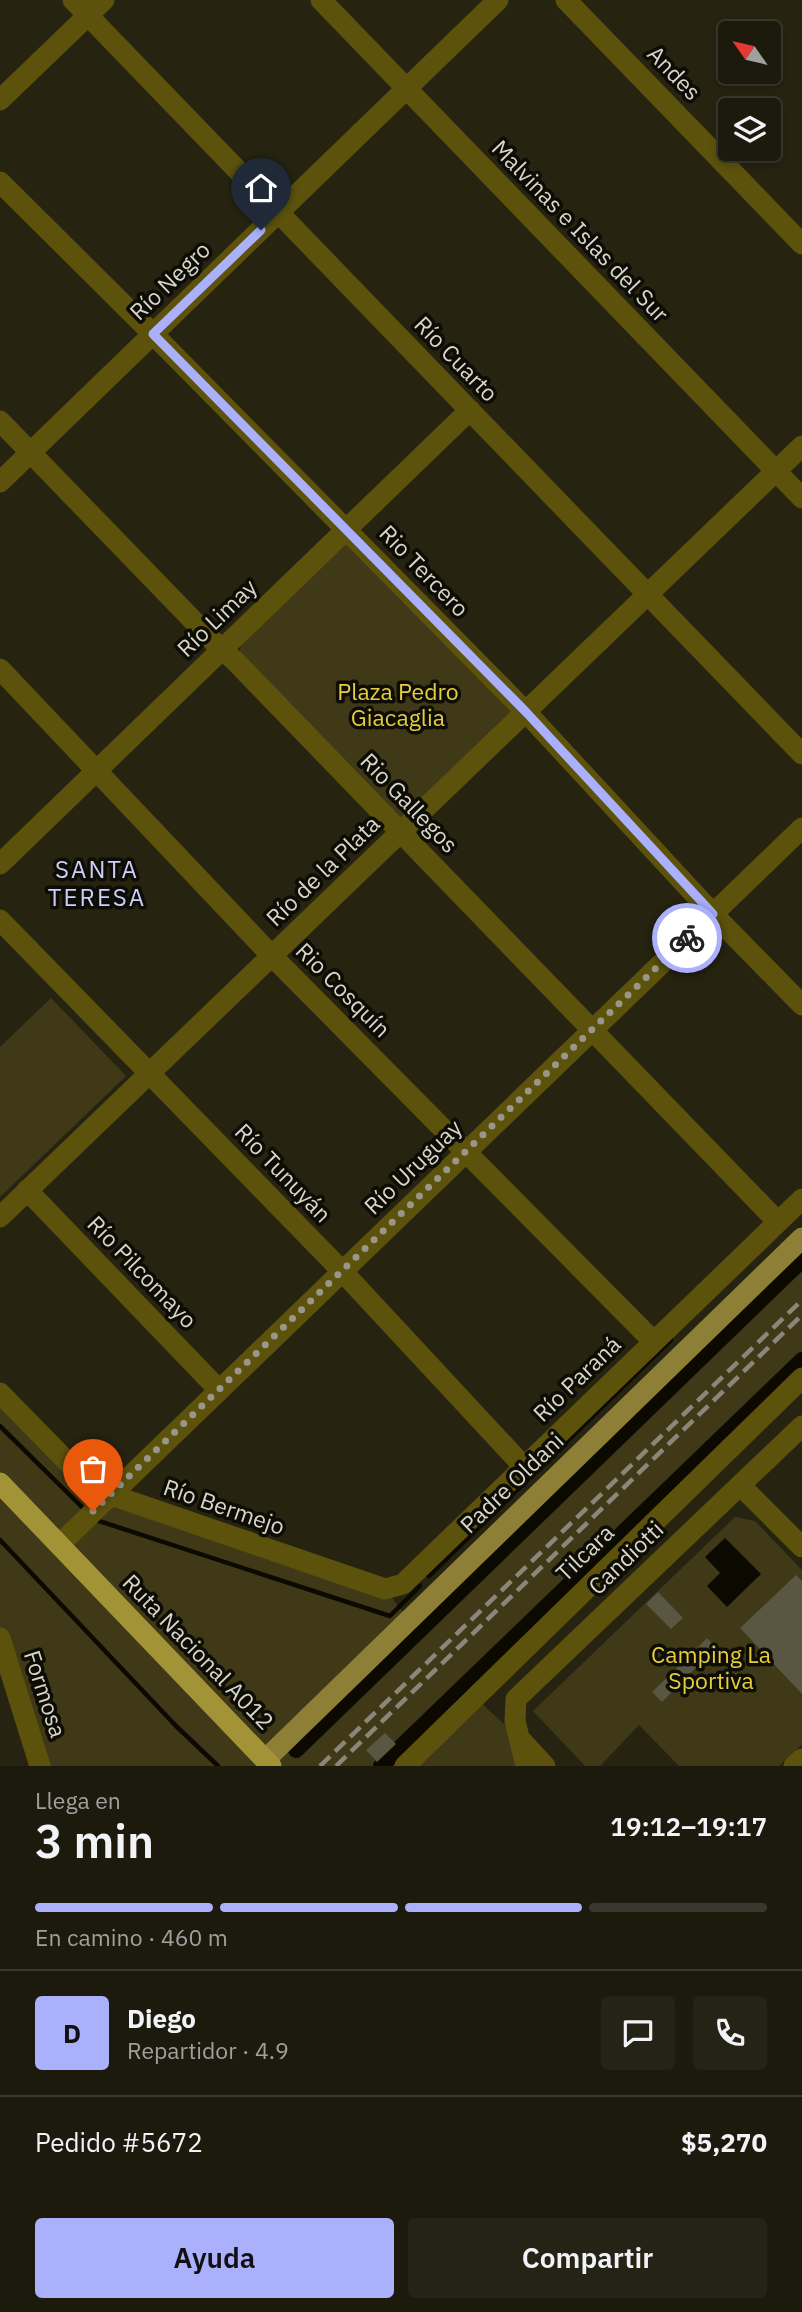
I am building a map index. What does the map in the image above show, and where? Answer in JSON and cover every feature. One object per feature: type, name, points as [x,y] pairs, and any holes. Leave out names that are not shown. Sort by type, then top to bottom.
[{"type":"highway","name":"Ruta Nacional A012","points":[[0,1483],[265,1764]]},
{"type":"main road","name":"Padre Oldani","points":[[265,1764],[802,1238]]},
{"type":"street","points":[[0,100],[80,8],[104,0]]},
{"type":"street","name":"Malvinas e Islas del Sur","points":[[321,0],[802,498]]},
{"type":"street","name":"Río Negro","points":[[0,482],[498,0]]},
{"type":"street","name":"Andes","points":[[566,0],[802,244]]},
{"type":"street","name":"Río Cuarto","points":[[80,8],[802,754]]},
{"type":"street","name":"Rio Tercero","points":[[0,182],[526,712],[713,914],[802,1005]]},
{"type":"street","name":"Río Limay","points":[[0,864],[470,411]]},
{"type":"street","name":"Rio Gallegos","points":[[0,421],[778,1222]]},
{"type":"street","name":"Río de la Plata","points":[[0,1217],[802,446]]},
{"type":"street","name":"Rio Cosquín","points":[[0,669],[272,956],[654,1342]]},
{"type":"street","name":"Río Uruguay","points":[[60,1544],[802,828]]},
{"type":"street","name":"Río Tunuyán","points":[[0,920],[342,1271],[524,1467]]},
{"type":"street","name":"Río Pilcomayo","points":[[27,1190],[219,1390]]},
{"type":"street","name":"Río Paraná","points":[[384,1589],[403,1584],[802,1199]]},
{"type":"street","name":"Tilcara","points":[[405,1766],[802,1378]]},
{"type":"street","name":"Río Bermejo","points":[[0,1393],[94,1489],[384,1589]]},
{"type":"street","name":"Candiotti","points":[[521,1740],[515,1721],[516,1699],[802,1426]]},
{"type":"street","points":[[740,1485],[802,1547]]},
{"type":"street","points":[[414,1573],[438,1592]]},
{"type":"street","points":[[561,1614],[582,1636]]},
{"type":"street","name":"Formosa","points":[[0,1638],[40,1766]]},
{"type":"street","points":[[521,1740],[526,1766]]},
{"type":"street","points":[[521,1740],[545,1766]]},
{"type":"street","points":[[794,1766],[802,1759]]},
{"type":"green space","name":"Plaza Pedro Giacaglia","points":[[350,541],[515,708],[406,823],[240,656],[240,647],[247,638],[341,542]]},
{"type":"green space","points":[[51,998],[126,1076],[0,1197],[0,1047]]},
{"type":"green space","points":[[802,1238],[802,1378],[476,1698],[521,1740],[526,1766],[40,1766],[0,1638],[0,1393],[94,1489],[385,1589],[409,1620]]},
{"type":"green space","name":"Camping La Sportiva","points":[[735,1517],[755,1521],[802,1570],[802,1745],[779,1766],[679,1766],[639,1725],[600,1766],[585,1766],[533,1711]]},
{"type":"shaded area","points":[[725,1538],[761,1574],[727,1607],[707,1586],[720,1573],[705,1557]]},
{"type":"building","points":[[796,1575],[802,1581],[802,1694],[740,1628]]},
{"type":"building","points":[[658,1592],[683,1618],[671,1629],[646,1604]]},
{"type":"building","points":[[707,1638],[716,1647],[662,1702],[652,1692]]},
{"type":"building","points":[[385,1733],[396,1744],[377,1762],[366,1750]]},
{"type":"waterway","points":[[296,1750],[802,1260]]},
{"type":"waterway","points":[[429,1576],[671,1340]]},
{"type":"waterway","points":[[381,1766],[802,1360]]},
{"type":"waterway","points":[[0,1426],[85,1510]]},
{"type":"waterway","points":[[96,1520],[390,1616],[420,1586]]},
{"type":"waterway","points":[[0,1540],[176,1726],[218,1766]]},
{"type":"railway","points":[[320,1766],[802,1300]]},
{"type":"railway","points":[[336,1766],[802,1315]]},
{"type":"way so far","points":[[93,1511],[687,938]]},
{"type":"district","name":"SANTA TERESA","points":[[97,884]]},
{"type":"route","points":[[261,230],[153,334],[526,712],[713,914],[687,938]]}]
